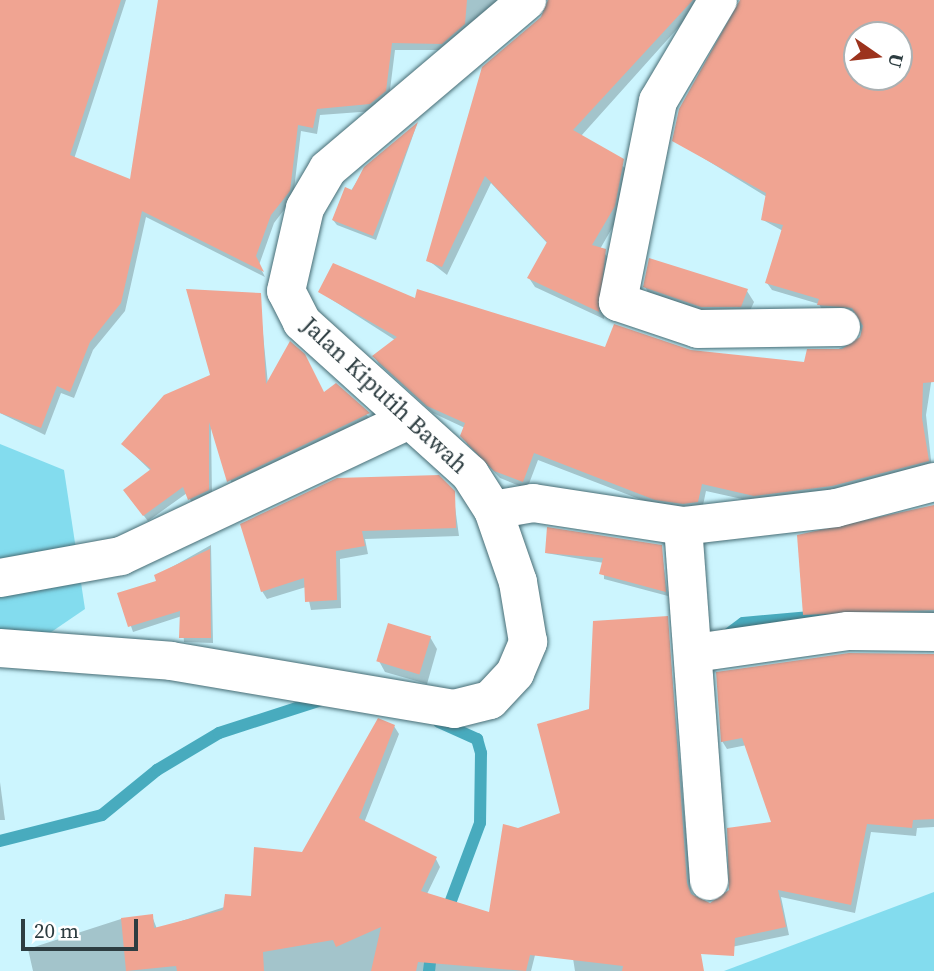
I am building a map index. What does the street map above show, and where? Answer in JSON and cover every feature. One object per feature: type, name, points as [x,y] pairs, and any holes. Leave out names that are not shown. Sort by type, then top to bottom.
[{"type":"street","name":"Jalan Kiputih Bawah","points":[[0,648],[171,662],[454,709],[490,700],[515,673],[528,642],[518,582],[493,510],[470,474],[302,322],[286,291],[304,208],[328,169],[527,0]]},
{"type":"street","points":[[718,0],[658,101],[618,302],[698,328],[841,327]]},
{"type":"street","points":[[0,578],[121,556],[409,420]]},
{"type":"street","points":[[493,510],[533,503],[683,526],[836,508],[934,482]]},
{"type":"street","points":[[683,526],[695,653],[709,881]]},
{"type":"street","points":[[695,653],[848,631],[934,632]]},
{"type":"shaded area","points":[[0,444],[64,470],[85,609],[0,667]]},
{"type":"shaded area","points":[[934,892],[934,971],[724,971]]},
{"type":"building","points":[[0,0],[121,0],[70,155],[130,179],[158,0],[467,0],[465,24],[442,44],[392,43],[386,91],[370,104],[317,109],[313,128],[298,125],[290,191],[271,215],[256,256],[264,272],[142,211],[121,303],[90,342],[70,392],[57,386],[41,428],[0,413]]},
{"type":"building","points":[[548,0],[693,0],[573,130],[624,159],[615,206],[592,245],[606,249],[599,312],[527,278],[547,242],[485,176],[442,267],[426,261],[482,67],[541,17]]},
{"type":"building","points":[[740,0],[934,0],[934,382],[923,383],[922,418],[929,461],[832,486],[754,496],[702,484],[698,502],[683,504],[655,500],[534,453],[523,482],[494,471],[460,436],[465,423],[427,406],[372,356],[397,337],[318,292],[333,263],[415,298],[417,289],[605,347],[614,324],[691,350],[804,362],[807,349],[842,349],[860,337],[863,326],[852,308],[817,305],[819,299],[765,283],[783,225],[761,220],[766,193],[672,141],[679,109]]},
{"type":"building","points":[[418,122],[373,236],[332,220],[345,187],[352,190],[364,167]]},
{"type":"building","points":[[649,258],[748,289],[741,307],[701,307],[643,287]]},
{"type":"building","points":[[186,289],[261,293],[266,384],[290,341],[305,354],[324,392],[336,383],[370,413],[227,482],[209,422],[209,490],[188,500],[183,487],[143,516],[123,490],[151,469],[121,444],[164,395],[210,375]]},
{"type":"building","points":[[439,475],[455,491],[456,528],[362,531],[365,546],[336,551],[337,600],[305,602],[304,578],[261,592],[240,524],[337,478]]},
{"type":"building","points":[[934,505],[934,610],[803,615],[797,535]]},
{"type":"building","points":[[547,527],[662,545],[666,592],[599,574],[603,558],[545,553]]},
{"type":"building","points":[[210,538],[211,638],[179,638],[180,611],[128,627],[117,593],[156,581],[154,575],[210,549]]},
{"type":"building","points":[[668,616],[687,883],[691,894],[710,903],[729,890],[727,828],[771,822],[742,738],[721,742],[716,672],[849,653],[934,654],[934,819],[913,820],[912,828],[867,824],[851,905],[778,890],[786,927],[735,938],[734,956],[701,954],[704,971],[622,971],[623,966],[530,955],[526,971],[418,962],[416,971],[371,971],[381,927],[336,947],[333,940],[263,952],[264,971],[177,971],[176,966],[126,971],[121,918],[153,914],[154,928],[223,910],[225,894],[251,896],[254,847],[302,852],[378,718],[395,725],[359,818],[437,857],[421,891],[489,912],[503,824],[518,828],[560,813],[537,724],[589,709],[593,621]]},
{"type":"building","points":[[388,623],[431,636],[419,674],[376,661]]},
{"type":"waterway","points":[[723,638],[743,623],[833,615]]},
{"type":"waterway","points":[[0,841],[102,815],[157,770],[219,733],[324,699]]},
{"type":"waterway","points":[[439,722],[477,739],[481,753],[480,823],[446,914]]},
{"type":"waterway","points":[[429,971],[432,947]]}]
